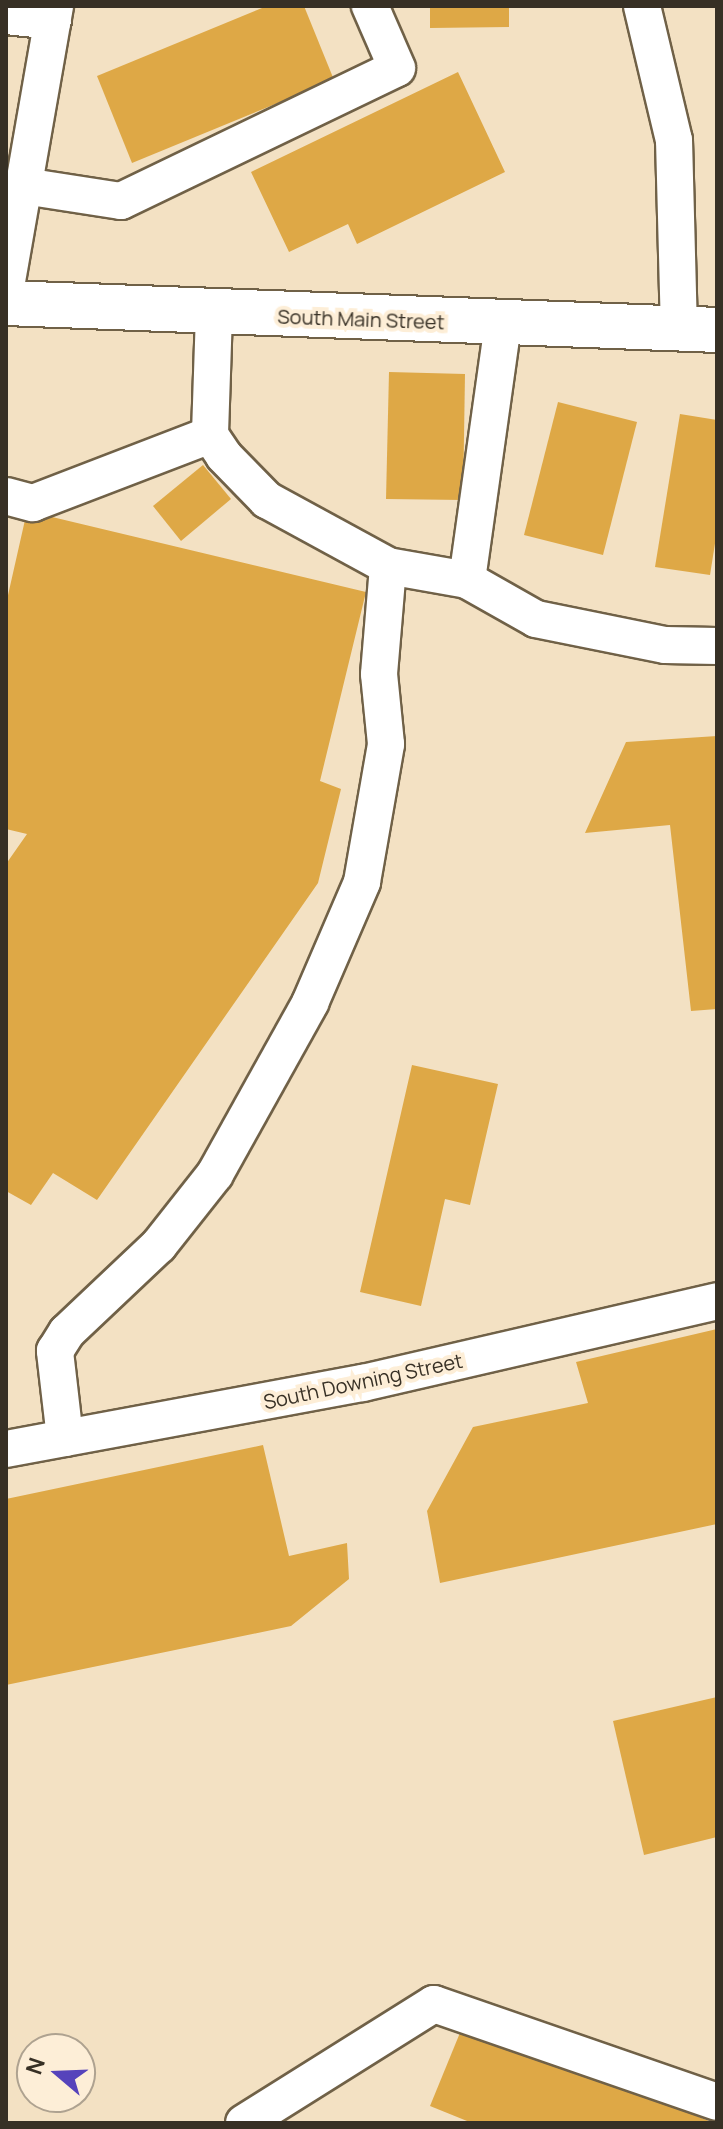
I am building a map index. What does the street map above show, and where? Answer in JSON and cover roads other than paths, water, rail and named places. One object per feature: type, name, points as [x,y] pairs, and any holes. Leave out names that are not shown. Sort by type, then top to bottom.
[{"type":"main road","name":"South Main Street","points":[[6,303],[698,330]]},
{"type":"street","points":[[24,186],[121,201],[397,68],[370,6]]},
{"type":"street","points":[[642,6],[674,140],[698,330]]},
{"type":"street","points":[[6,16],[54,14],[6,287]]},
{"type":"street","points":[[214,313],[210,435],[267,500],[388,566],[467,580],[536,619],[665,645],[717,646]]},
{"type":"street","points":[[467,580],[503,324]]},
{"type":"street","points":[[6,496],[33,503],[210,435]]},
{"type":"street","points":[[65,1438],[55,1351],[67,1332],[159,1245],[215,1174],[310,1003],[362,882],[386,744],[379,674],[388,566]]},
{"type":"street","name":"South Downing Street","points":[[6,1449],[363,1383],[717,1301]]},
{"type":"street","points":[[244,2123],[249,2116],[434,2004],[717,2102]]}]
